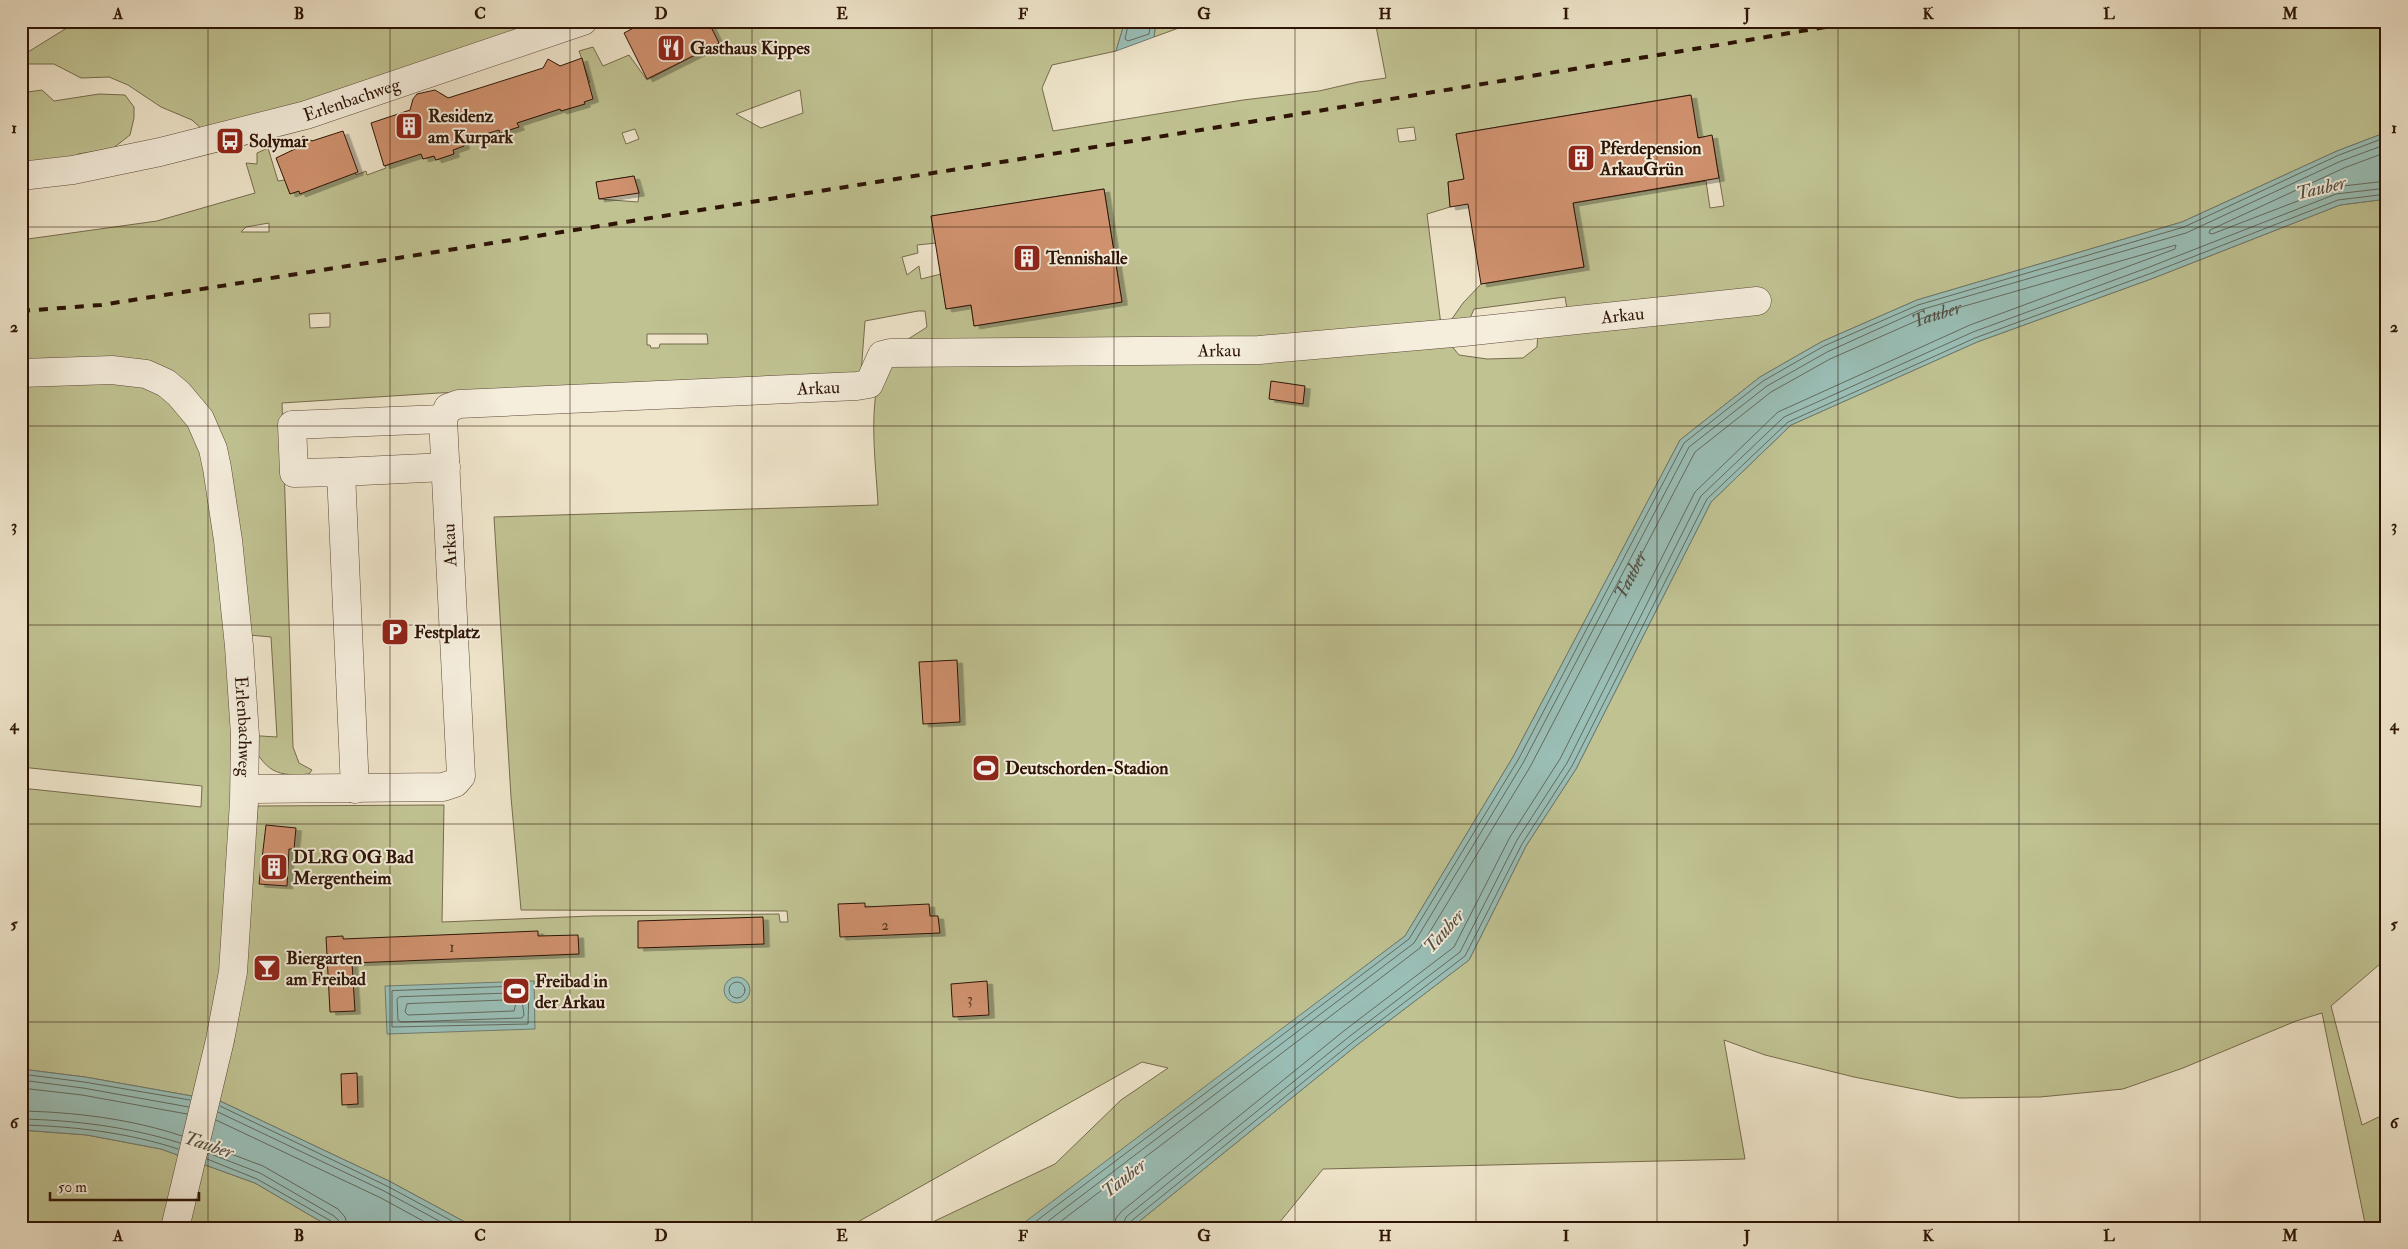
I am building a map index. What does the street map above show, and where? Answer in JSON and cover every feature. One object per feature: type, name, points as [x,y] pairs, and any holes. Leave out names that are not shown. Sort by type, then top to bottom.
[{"type":"street","name":"Erlenbachweg","points":[[21,176],[73,170],[160,152],[306,115],[569,24]]},
{"type":"street","name":"Arkau","points":[[245,788],[443,787],[455,783],[460,776],[443,419],[448,408],[459,404],[857,386],[869,384],[882,355],[890,352],[1259,350],[1343,344],[1757,300]]},
{"type":"street","name":"Erlenbachweg","points":[[21,373],[112,370],[146,374],[166,384],[179,394],[200,419],[213,449],[217,468],[228,540],[239,646],[245,735],[245,788],[233,972],[210,1082],[175,1228]]},
{"type":"street","points":[[443,419],[292,425],[294,473],[446,467]]},
{"type":"street","points":[[341,472],[355,788]]},
{"type":"green space","points":[[78,21],[565,21],[560,30],[204,131],[192,120],[161,107],[128,85],[109,77],[81,78],[54,64],[27,64],[28,52]]},
{"type":"green space","points":[[708,21],[1000,21],[1001,27],[1020,21],[1125,21],[1116,51],[1052,65],[1042,88],[1053,131],[1243,100],[1319,91],[1386,78],[1375,21],[2387,21],[2387,132],[2337,151],[2182,222],[1917,300],[1821,342],[1760,377],[1680,440],[1513,757],[1405,936],[1030,1221],[1017,1228],[920,1228],[1055,1164],[1121,1100],[1168,1068],[1142,1062],[847,1228],[476,1228],[389,1181],[220,1101],[85,1077],[21,1069],[21,788],[201,807],[202,786],[21,767],[21,240],[157,221],[255,193],[246,163],[257,164],[257,153],[268,148],[278,181],[285,180],[290,194],[299,191],[350,159],[356,175],[366,171],[367,175],[386,168],[385,166],[396,162],[415,138],[423,159],[434,156],[436,160],[454,154],[453,150],[464,146],[457,126],[499,130],[501,133],[518,127],[517,123],[560,109],[561,111],[584,104],[587,83],[590,82],[579,51],[593,47],[603,66],[629,55],[647,80],[718,43]],"holes":[[[800,90],[803,113],[761,128],[736,114]],[[1690,95],[1698,138],[1712,136],[1724,206],[1710,208],[1706,181],[1573,203],[1584,267],[1481,284],[1463,303],[1442,333],[1427,214],[1450,207],[1448,182],[1464,179],[1456,134]],[[1414,127],[1416,140],[1399,142],[1397,129]],[[635,129],[639,139],[626,144],[622,133]],[[634,176],[639,193],[638,202],[599,199],[597,182]],[[1104,189],[1122,302],[974,326],[971,305],[946,309],[941,274],[921,279],[919,266],[907,275],[902,257],[918,253],[917,245],[936,243],[932,216]],[[269,223],[269,232],[241,232],[246,227]],[[1565,297],[1569,320],[1538,332],[1537,347],[1523,358],[1487,359],[1459,355],[1442,334],[1464,332],[1474,309]],[[925,311],[927,327],[889,354],[877,388],[874,407],[874,448],[878,505],[494,517],[511,797],[521,910],[787,911],[788,922],[780,922],[779,914],[592,916],[442,922],[444,805],[258,806],[234,1043],[220,1040],[246,736],[258,755],[276,772],[296,775],[309,774],[312,770],[299,763],[293,747],[282,403],[439,393],[861,374],[865,321]],[[330,313],[330,327],[310,328],[309,314]],[[647,334],[707,334],[708,344],[660,344],[659,348],[651,348],[650,345],[647,345]],[[238,634],[271,637],[277,737],[245,735]]]},
{"type":"green space","points":[[1156,21],[1198,21],[1154,37]]},
{"type":"green space","points":[[42,90],[54,101],[99,94],[125,95],[134,107],[134,118],[130,135],[112,149],[78,154],[73,170],[21,176],[21,93]]},
{"type":"green space","points":[[2387,199],[2387,958],[2331,1006],[2362,1125],[2387,1113],[2387,1228],[2366,1228],[2322,1013],[2296,1021],[2183,1068],[2123,1089],[2040,1097],[1959,1098],[1854,1077],[1765,1055],[1724,1040],[1745,1159],[1323,1169],[1275,1228],[1131,1228],[1357,1045],[1469,960],[1526,846],[1576,769],[1711,502],[1791,425],[1977,342],[2151,279],[2340,205]]},
{"type":"green space","points":[[21,1130],[87,1135],[161,1149],[255,1183],[332,1228],[21,1228]]},
{"type":"water","points":[[1125,21],[1156,21],[1154,37],[1116,51]]},
{"type":"water","name":"Tauber","points":[[2387,132],[2387,199],[2340,205],[2151,279],[1977,342],[1791,425],[1711,502],[1576,769],[1526,846],[1469,960],[1357,1045],[1131,1228],[1017,1228],[1405,936],[1513,757],[1680,440],[1760,377],[1821,342],[1917,300],[2182,222],[2337,151]]},
{"type":"water","points":[[737,977],[746,981],[750,990],[746,999],[737,1003],[728,999],[724,990],[728,981]]},
{"type":"water","points":[[534,981],[535,1029],[387,1034],[385,986]]},
{"type":"water","name":"Tauber","points":[[21,1069],[85,1077],[220,1101],[389,1181],[476,1228],[332,1228],[255,1183],[161,1149],[87,1135],[21,1130]]},
{"type":"building","name":"Gasthaus Kippes","points":[[647,21],[708,21],[719,43],[647,79],[624,33]]},
{"type":"building","name":"Residenz am Kurpark","points":[[582,58],[593,99],[584,102],[585,104],[561,111],[560,109],[517,123],[519,127],[500,133],[499,130],[463,141],[464,146],[453,150],[454,154],[436,160],[434,156],[423,159],[421,154],[384,166],[371,123],[410,110],[413,99],[417,94],[435,90],[448,98],[543,68],[548,59],[560,66]]},
{"type":"building","name":"Pferdepension ArkauGrün","points":[[1691,95],[1698,138],[1712,135],[1719,178],[1573,203],[1584,267],[1481,284],[1468,204],[1450,207],[1448,182],[1464,179],[1456,134]]},
{"type":"building","points":[[343,131],[358,172],[300,194],[299,191],[290,194],[276,158],[297,148],[303,136],[312,141]]},
{"type":"building","points":[[634,176],[639,193],[599,199],[596,182]]},
{"type":"building","name":"Tennishalle","points":[[1104,189],[1122,302],[974,326],[971,305],[946,309],[931,216]]},
{"type":"building","points":[[1271,381],[1305,386],[1303,404],[1269,399]]},
{"type":"building","points":[[957,660],[960,722],[923,724],[919,662]]},
{"type":"building","name":"DLRG OG Bad Mergentheim","points":[[266,825],[296,828],[294,849],[289,849],[287,886],[259,884]]},
{"type":"building","points":[[865,903],[865,907],[929,904],[930,916],[938,916],[940,933],[840,937],[838,904]]},
{"type":"building","points":[[763,917],[764,944],[638,948],[638,921]]},
{"type":"building","points":[[538,931],[538,936],[578,935],[579,954],[352,963],[355,1011],[330,1012],[326,937],[343,936],[343,939]]},
{"type":"building","points":[[987,981],[989,1015],[953,1017],[951,984]]},
{"type":"building","points":[[357,1073],[358,1104],[342,1105],[341,1074]]},
{"type":"railway","points":[[21,311],[101,305],[1201,130],[1861,21]]},
{"type":"place","name":"Gasthaus Kippes","points":[[671,48]]},
{"type":"place","name":"Residenz am Kurpark","points":[[409,126]]},
{"type":"place","name":"Solymar","points":[[230,141]]},
{"type":"place","name":"Pferdepension ArkauGrün","points":[[1581,158]]},
{"type":"place","name":"Tennishalle","points":[[1027,258]]},
{"type":"place","name":"Festplatz","points":[[395,632]]},
{"type":"place","name":"Deutschorden-Stadion","points":[[986,768]]},
{"type":"place","name":"DLRG OG Bad Mergentheim","points":[[274,867]]},
{"type":"place","name":"Biergarten am Freibad","points":[[267,968]]},
{"type":"place","name":"Freibad in der Arkau","points":[[516,991]]}]
